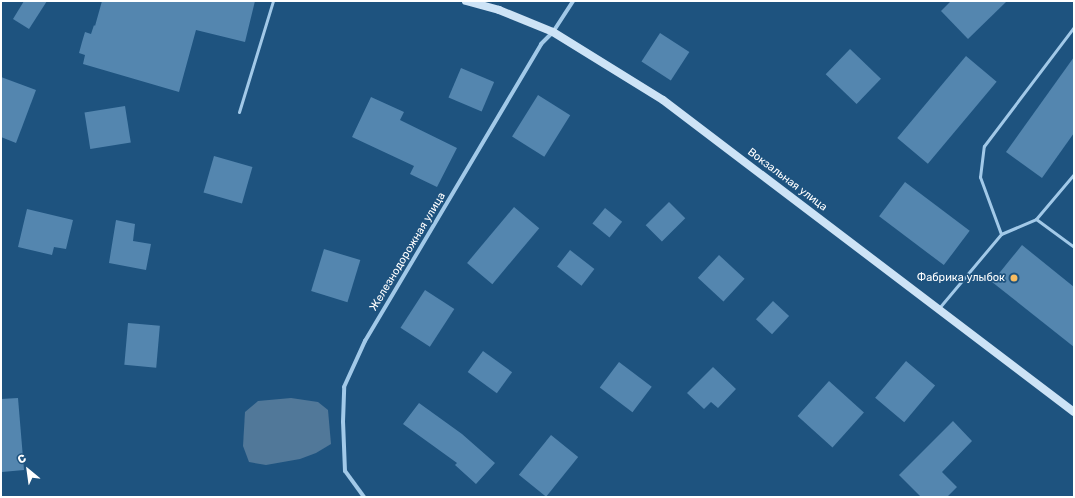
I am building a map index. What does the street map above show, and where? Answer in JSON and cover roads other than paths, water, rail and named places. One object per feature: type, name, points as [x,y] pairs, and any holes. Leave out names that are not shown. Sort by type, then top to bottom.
[{"type":"street","name":"Вокзальная улица","points":[[466,1],[499,10],[553,32],[663,100],[939,308],[1074,412]]},
{"type":"street","name":"Железнодорожная улица","points":[[364,497],[345,470],[343,422],[344,387],[365,341],[541,44],[553,32],[573,1]]},
{"type":"lane","points":[[239,112],[273,1]]},
{"type":"lane","points":[[1001,234],[980,177],[984,146],[1074,27]]},
{"type":"lane","points":[[939,308],[1001,234],[1036,219],[1074,174]]},
{"type":"lane","points":[[1036,219],[1074,247]]},
{"type":"water","points":[[291,398],[318,402],[328,410],[331,444],[316,453],[300,459],[266,465],[249,462],[243,446],[245,412],[258,401]]},
{"type":"place","name":"Фабрика улыбок","points":[[1014,278]]}]
